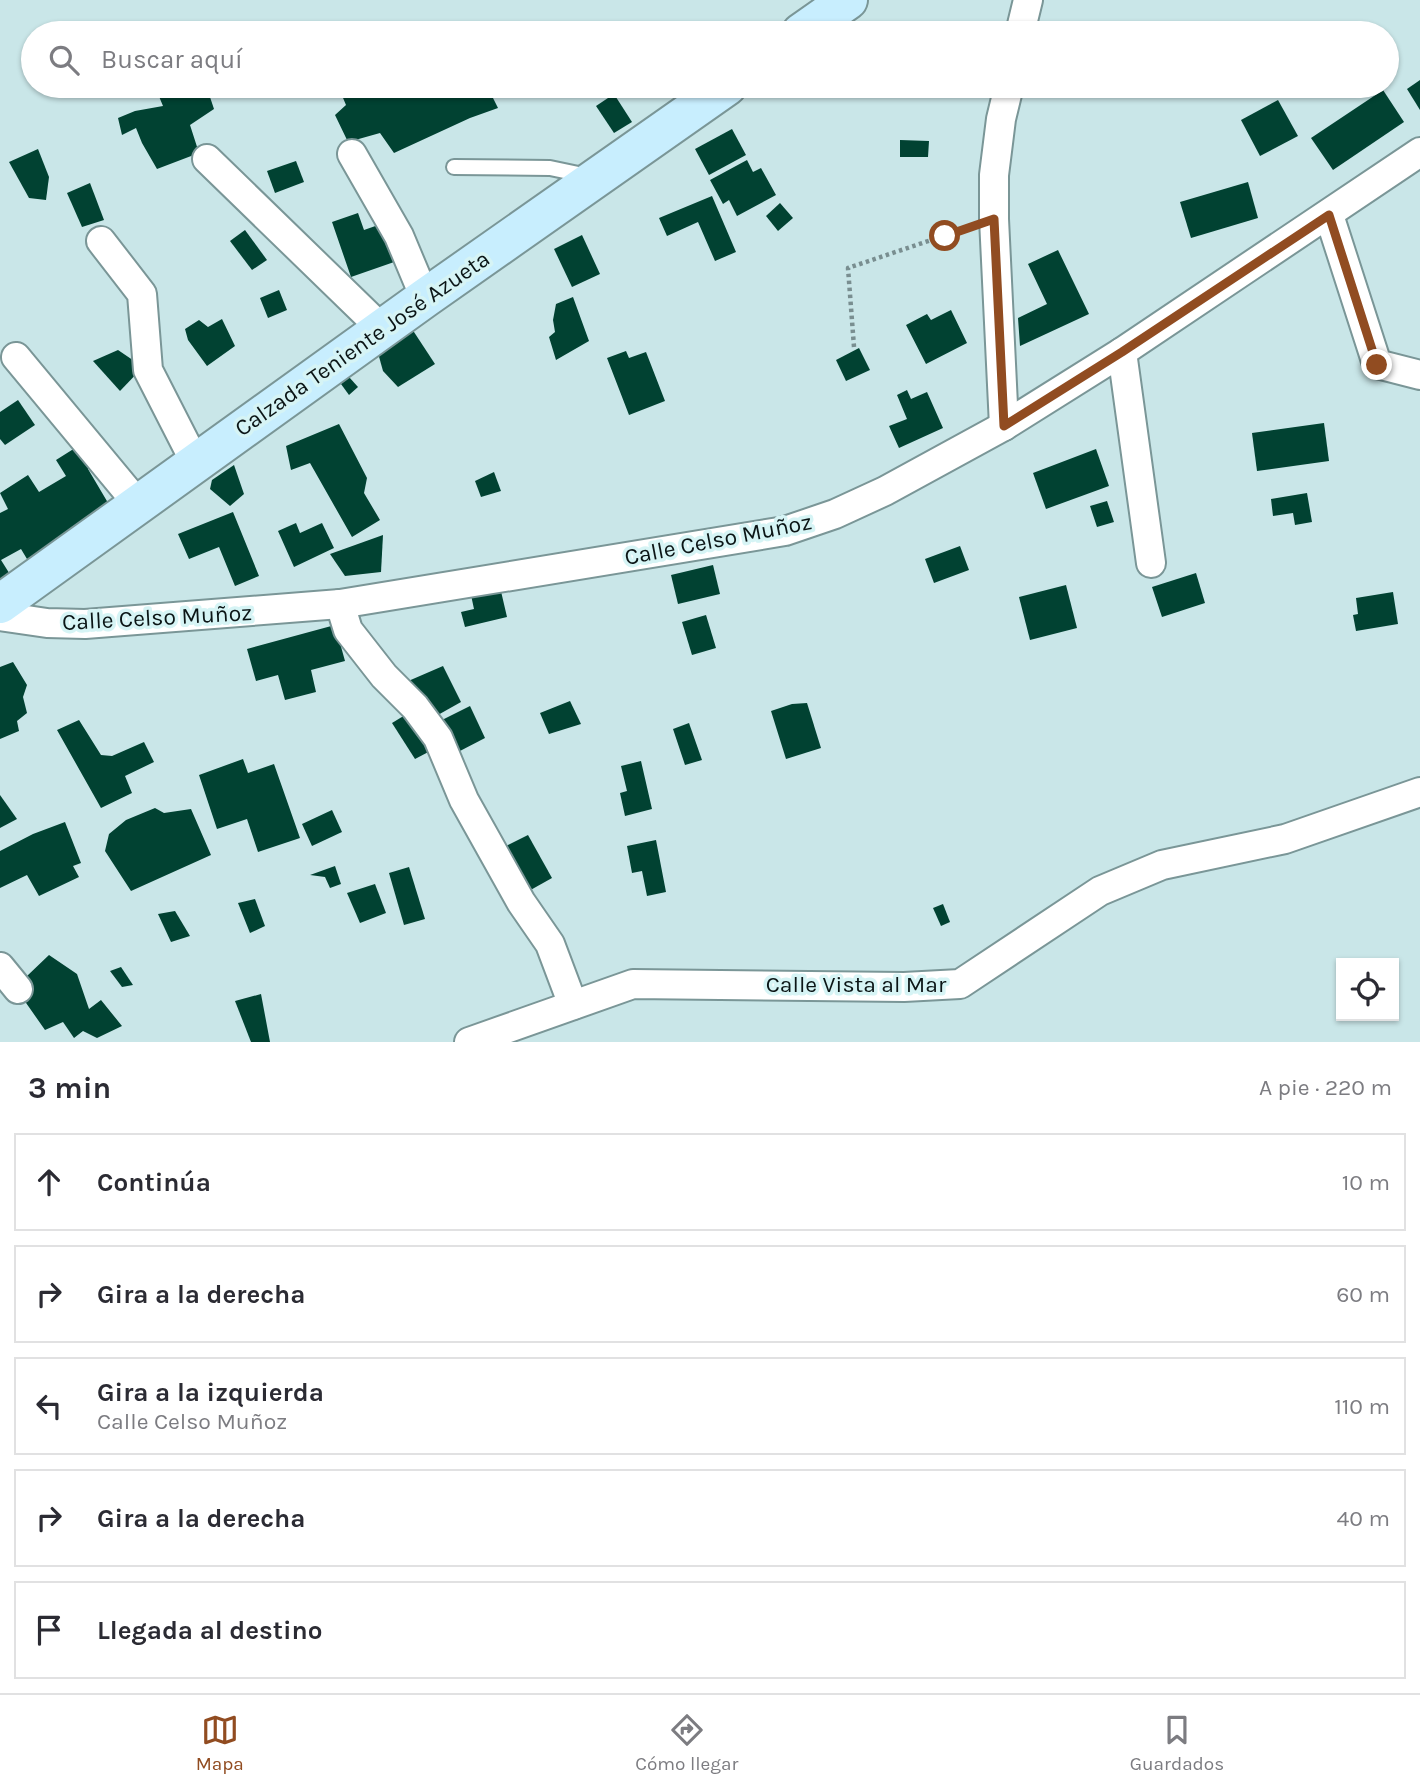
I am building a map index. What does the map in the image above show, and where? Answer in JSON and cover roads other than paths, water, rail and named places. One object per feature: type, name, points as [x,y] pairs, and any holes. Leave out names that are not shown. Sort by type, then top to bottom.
[{"type":"main road","points":[[818,21],[848,0]]},
{"type":"main road","name":"Calzada Teniente José Azueta","points":[[0,604],[425,298],[710,98]]},
{"type":"street","points":[[1023,21],[1028,0]]},
{"type":"street","points":[[1004,426],[994,175],[1006,98]]},
{"type":"street","name":"Calle Celso Muñoz","points":[[0,616],[47,623],[96,623],[340,604],[785,531],[835,514],[886,491],[1004,426],[1122,352],[1420,152]]},
{"type":"street","points":[[352,154],[399,236],[425,298]]},
{"type":"street","points":[[207,159],[382,329]]},
{"type":"street","points":[[1329,215],[1377,365],[1420,376]]},
{"type":"street","points":[[101,241],[142,294],[148,370],[195,462]]},
{"type":"street","points":[[1122,352],[1152,563]]},
{"type":"street","points":[[16,357],[138,504]]},
{"type":"street","points":[[340,604],[348,630],[384,676],[415,707],[438,738],[464,800],[521,902],[550,944],[573,1005]]},
{"type":"street","name":"Calle Vista al Mar","points":[[468,1042],[507,1035],[573,1005],[633,984],[904,987],[960,984],[1100,891],[1163,865],[1285,839],[1420,792]]},
{"type":"street","points":[[0,967],[18,989]]},
{"type":"lane","points":[[454,167],[550,168],[596,178]]}]
